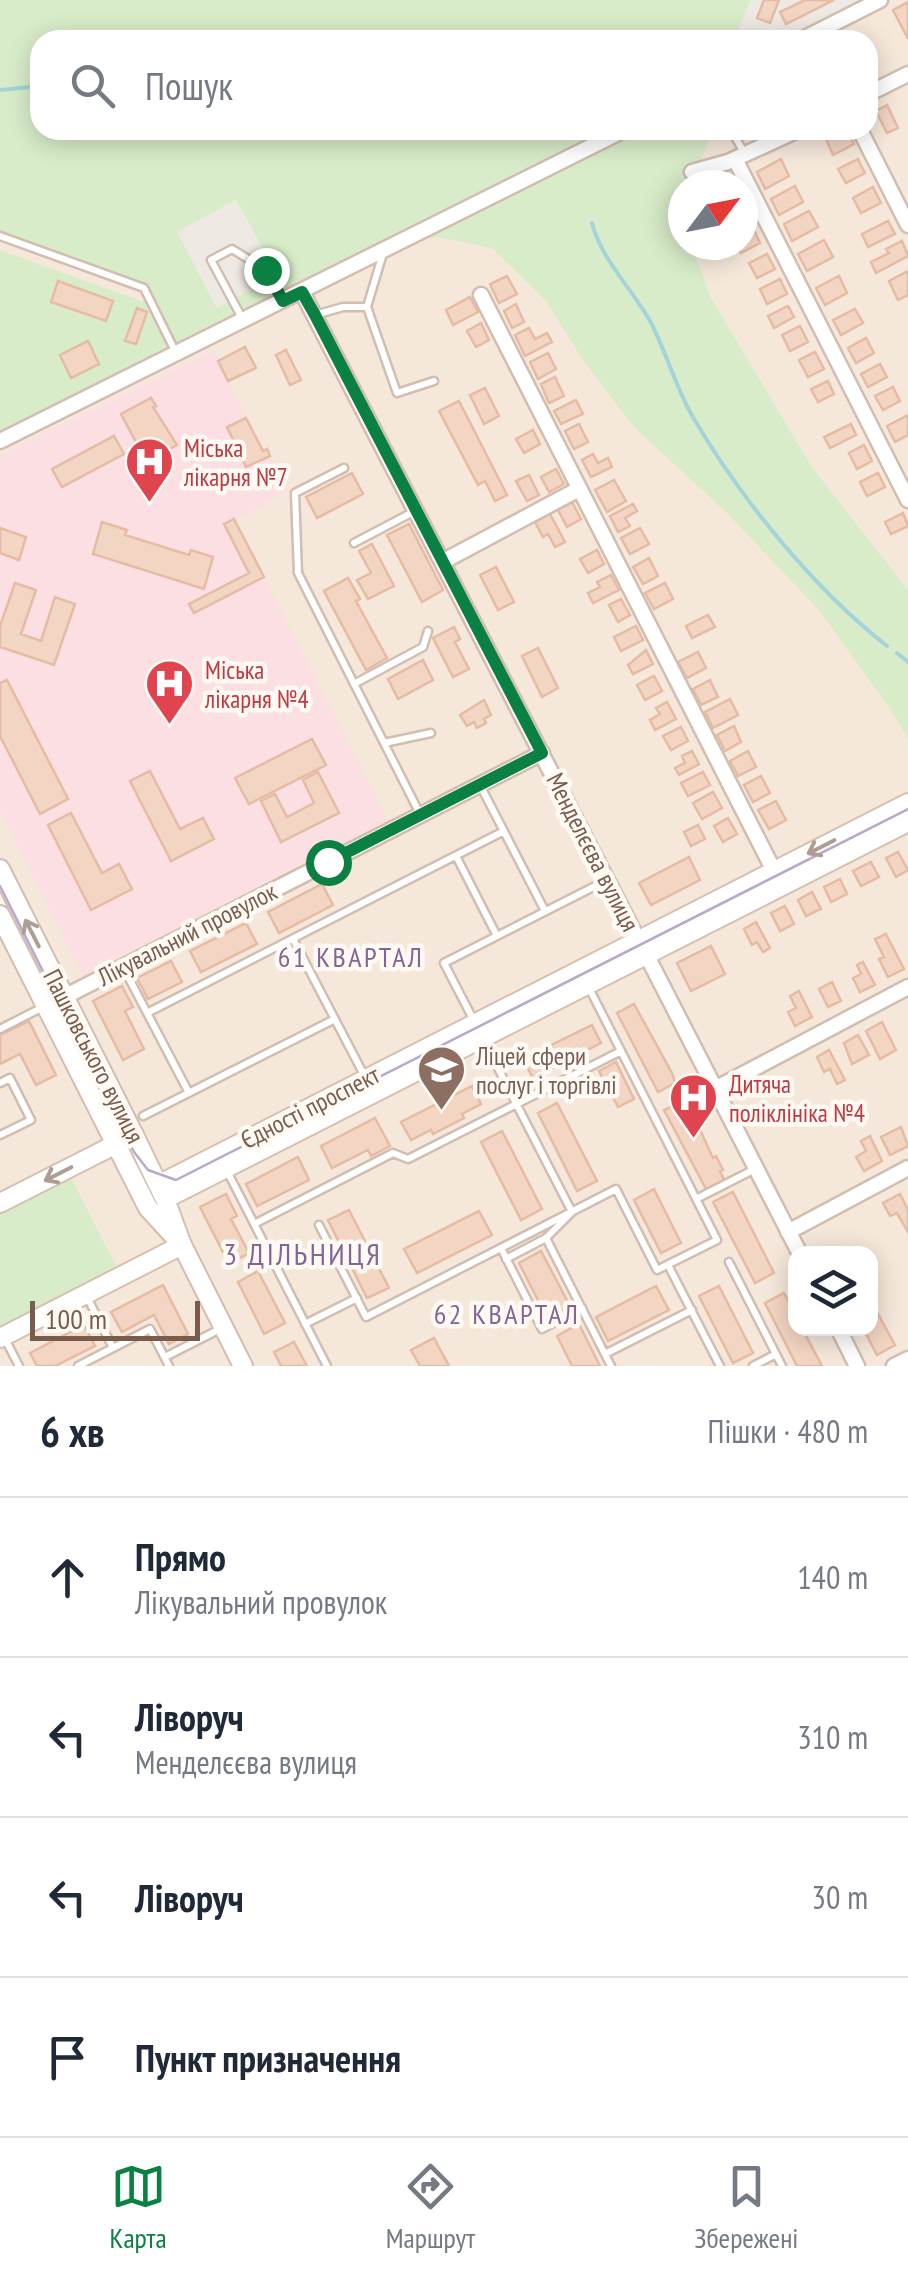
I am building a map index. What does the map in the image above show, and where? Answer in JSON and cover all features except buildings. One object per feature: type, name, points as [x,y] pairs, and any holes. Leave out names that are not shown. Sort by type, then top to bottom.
[{"type":"main road","name":"Єдності проспект","points":[[642,947],[774,871],[908,803]]},
{"type":"main road","name":"Єдності проспект","points":[[144,1201],[642,947],[908,822]]},
{"type":"main road","name":"Пашковського вулиця","points":[[0,869],[5,903],[46,1006],[144,1201],[182,1245]]},
{"type":"main road","name":"Пашковського вулиця","points":[[5,903],[64,997],[162,1192],[182,1245],[243,1366]]},
{"type":"main road","name":"Лікувальний провулок","points":[[46,1006],[64,997]]},
{"type":"main road","points":[[0,1203],[134,1135]]},
{"type":"main road","points":[[2,1337],[182,1245]]},
{"type":"street","points":[[831,30],[880,0]]},
{"type":"street","points":[[878,89],[908,74]]},
{"type":"street","points":[[0,442],[604,140]]},
{"type":"street","points":[[698,170],[777,140]]},
{"type":"street","points":[[865,140],[908,225]]},
{"type":"street","points":[[740,157],[908,500]]},
{"type":"street","name":"Менделєєва вулиця","points":[[302,292],[796,1246]]},
{"type":"street","points":[[481,295],[774,871]]},
{"type":"street","points":[[442,562],[579,489]]},
{"type":"street","name":"Лікувальний провулок","points":[[64,997],[542,753]]},
{"type":"street","points":[[715,1089],[908,987]]},
{"type":"street","points":[[788,1232],[908,1168]]},
{"type":"street","points":[[842,1336],[858,1366]]},
{"type":"street","points":[[894,1366],[908,1359]]},
{"type":"lane","points":[[734,140],[740,157]]},
{"type":"lane","points":[[0,236],[144,288],[177,354]]},
{"type":"lane","points":[[244,321],[211,260],[232,249],[266,270],[283,301]]},
{"type":"lane","points":[[385,249],[367,307],[397,393],[434,380]]},
{"type":"lane","points":[[315,315],[367,307]]},
{"type":"lane","points":[[344,468],[296,494],[298,573],[421,815]]},
{"type":"lane","points":[[354,543],[416,511]]},
{"type":"lane","points":[[354,684],[424,647],[428,631]]},
{"type":"lane","points":[[384,743],[431,733]]},
{"type":"lane","points":[[480,785],[546,911]]},
{"type":"lane","points":[[147,1013],[504,831]]},
{"type":"lane","points":[[456,856],[497,936]]},
{"type":"lane","points":[[572,1212],[444,963],[607,880]]},
{"type":"lane","points":[[293,939],[370,1086]]},
{"type":"lane","points":[[123,967],[188,1093]]},
{"type":"lane","points":[[319,1225],[366,1316],[616,1189],[657,1270],[717,1240],[583,977]]},
{"type":"lane","points":[[0,1029],[46,1006]]},
{"type":"lane","points":[[143,1116],[335,1019]]},
{"type":"lane","points":[[254,1224],[393,1153],[408,1160],[620,1051]]},
{"type":"lane","points":[[0,1083],[10,1078],[31,1120],[0,1135]]},
{"type":"lane","points":[[222,1161],[326,1366]]},
{"type":"lane","points":[[696,1199],[756,1168]]},
{"type":"lane","points":[[506,1259],[546,1238],[572,1212]]},
{"type":"lane","points":[[546,1238],[612,1366]]},
{"type":"lane","points":[[500,1248],[542,1329],[582,1308]]},
{"type":"lane","points":[[728,1262],[782,1366]]},
{"type":"lane","points":[[668,1264],[720,1366]]},
{"type":"lane","points":[[86,1294],[113,1348]]},
{"type":"lane","points":[[306,1324],[357,1298]]},
{"type":"lane","points":[[605,1354],[692,1310]]},
{"type":"lane","points":[[165,1358],[224,1328]]},
{"type":"lane","points":[[78,1366],[150,1329],[169,1366]]},
{"type":"lane","points":[[2,1337],[19,1366]]},
{"type":"lane","points":[[753,1366],[776,1354]]},
{"type":"shaded area","points":[[751,0],[873,0],[814,30],[738,30]]},
{"type":"shaded area","points":[[873,0],[908,0],[908,798],[164,1173],[155,1170],[0,860],[0,233],[145,285],[177,348],[595,140],[878,140],[878,30],[814,30]]},
{"type":"shaded area","points":[[236,200],[278,276],[217,308],[176,232]]},
{"type":"shaded area","name":"Міська лікарня №4","points":[[213,350],[262,451],[267,449],[288,491],[235,520],[388,821],[83,976],[0,810],[0,455]]},
{"type":"shaded area","points":[[908,825],[908,1366],[247,1366],[170,1201]]},
{"type":"shaded area","points":[[0,926],[179,1250],[238,1366],[0,1366]]},
{"type":"green space","points":[[0,0],[751,0],[738,30],[30,30],[30,140],[709,140],[697,170],[668,170],[668,260],[697,260],[710,296],[811,466],[908,590],[908,739],[818,609],[726,512],[634,427],[584,362],[546,301],[492,248],[442,238],[407,239],[177,349],[145,285],[0,233]],"holes":[[[236,200],[277,275],[217,308],[177,232]]]},
{"type":"green space","points":[[0,250],[144,302],[168,349],[0,432]]},
{"type":"green space","points":[[70,1175],[118,1270],[0,1330],[0,1211]]},
{"type":"waterway","points":[[0,90],[30,87]]},
{"type":"waterway","points":[[592,223],[610,261],[650,321],[688,407],[713,450],[806,570],[887,646]]},
{"type":"waterway","points":[[897,653],[908,662]]},
{"type":"tram line","points":[[0,886],[134,1152],[148,1170],[176,1180],[908,809]]},
{"type":"place","name":"Міська лікарня №7","points":[[149,504]]},
{"type":"place","name":"Міська лікарня №4","points":[[170,726]]},
{"type":"place","name":"Ліцей сфери послуг і торгівлі","points":[[441,1112]]},
{"type":"place","name":"Дитяча поліклініка №4","points":[[694,1140]]},
{"type":"district","name":"61 КВАРТАЛ","points":[[351,956]]},
{"type":"district","name":"3 ДІЛЬНИЦЯ","points":[[303,1253]]},
{"type":"district","name":"62 КВАРТАЛ","points":[[507,1313]]},
{"type":"route","points":[[266,270],[283,301],[302,292],[542,753],[328,862]]}]
